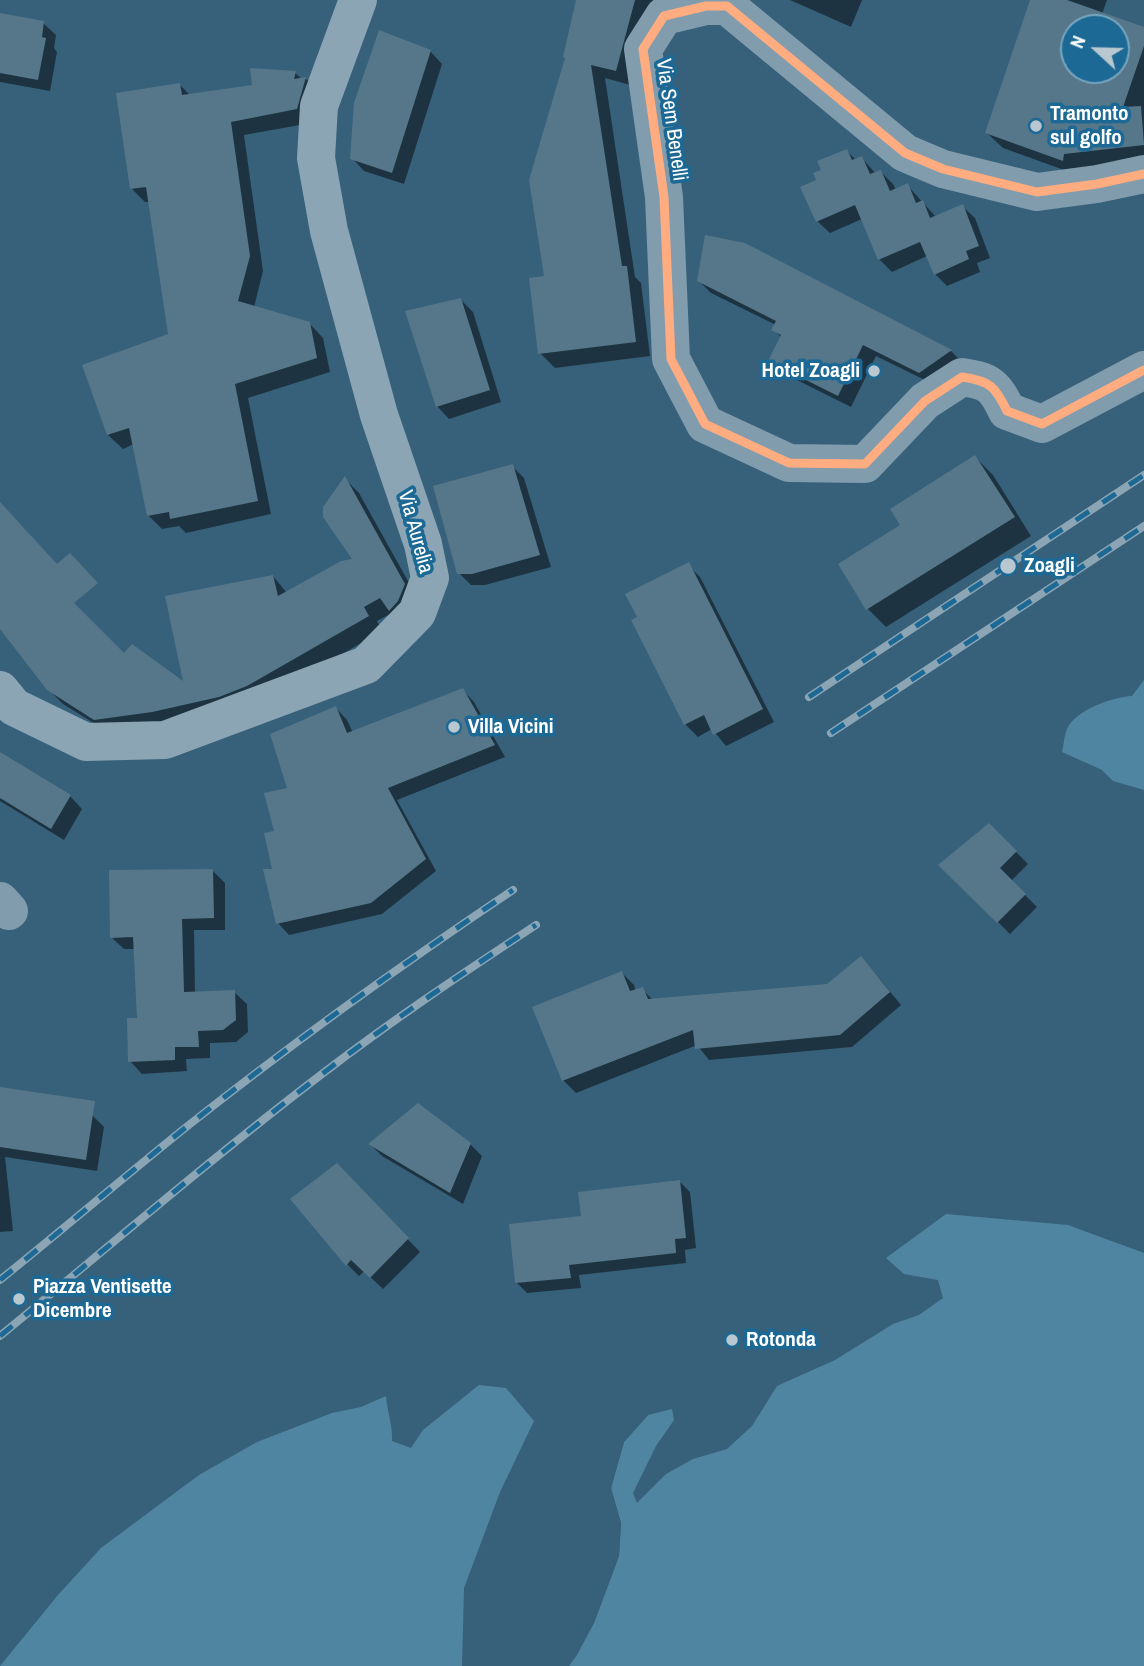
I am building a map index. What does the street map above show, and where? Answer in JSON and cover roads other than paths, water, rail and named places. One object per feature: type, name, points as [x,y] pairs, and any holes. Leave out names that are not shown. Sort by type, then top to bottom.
[{"type":"main road","name":"Via Aurelia","points":[[0,690],[14,708],[86,742],[165,740],[366,665],[417,612],[430,578],[423,544],[379,415],[329,231],[316,158],[318,106],[358,0]]},
{"type":"street","name":"Via Sem Benelli","points":[[1144,174],[1037,192],[943,169],[905,153],[727,6],[706,6],[664,16],[643,49],[664,197],[671,359],[705,424],[789,463],[865,464],[925,401],[962,377],[983,380],[997,390],[1007,411],[1042,424],[1144,370]]},
{"type":"water","points":[[1144,680],[1144,790],[1113,781],[1102,770],[1062,752],[1071,722],[1086,710],[1105,702],[1132,696]]},
{"type":"water","points":[[946,1214],[1068,1225],[1144,1253],[1144,1666],[569,1666],[594,1623],[619,1556],[621,1523],[611,1488],[624,1442],[648,1415],[672,1409],[674,1420],[656,1446],[633,1493],[637,1503],[666,1474],[693,1459],[727,1449],[752,1426],[777,1386],[835,1360],[893,1324],[919,1315],[943,1298],[938,1280],[904,1274],[886,1258]]},
{"type":"water","points":[[479,1385],[506,1388],[534,1421],[500,1492],[464,1588],[462,1666],[0,1666],[58,1595],[101,1548],[199,1475],[257,1442],[332,1413],[361,1407],[386,1396],[392,1441],[411,1448],[423,1430]]},
{"type":"railway","points":[[809,697],[1144,475]]},
{"type":"railway","points":[[831,733],[1144,526]]},
{"type":"railway","points":[[0,1280],[265,1066],[388,976],[513,890]]},
{"type":"railway","points":[[0,1336],[322,1074],[454,979],[536,925]]},
{"type":"place","name":"Tramonto sul golfo","points":[[1036,126]]},
{"type":"place","name":"Hotel Zoagli","points":[[874,371]]},
{"type":"place","name":"Zoagli","points":[[1008,566]]},
{"type":"place","name":"Villa Vicini","points":[[454,727]]},
{"type":"place","name":"Piazza Ventisette Dicembre","points":[[19,1299]]},
{"type":"place","name":"Rotonda","points":[[732,1340]]}]
